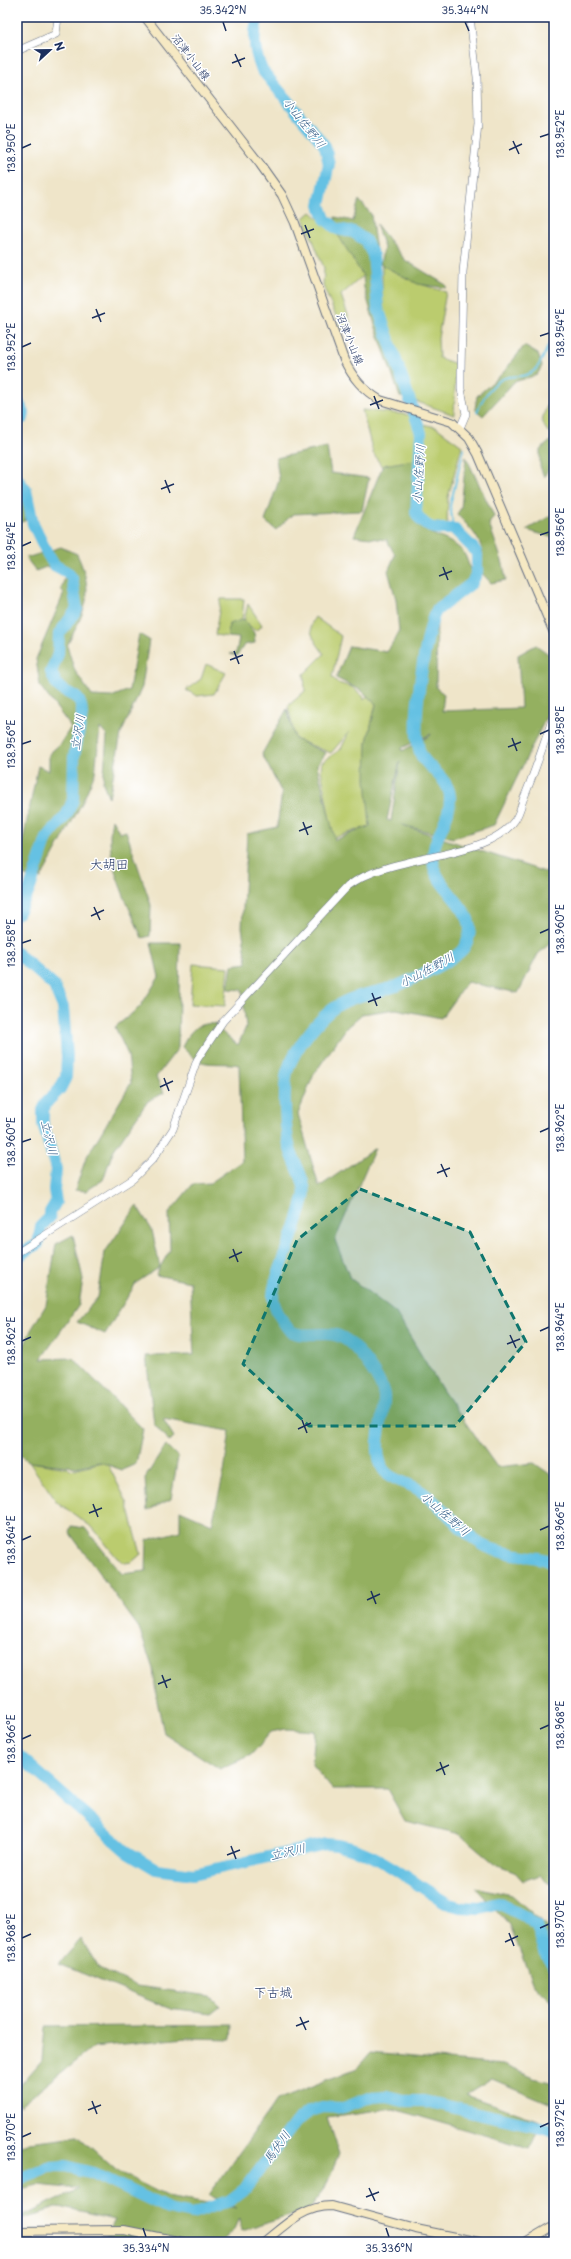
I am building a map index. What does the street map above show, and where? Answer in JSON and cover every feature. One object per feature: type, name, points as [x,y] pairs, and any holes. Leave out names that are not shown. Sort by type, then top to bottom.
[{"type":"main road","name":"沼津小山線","points":[[145,17],[260,164],[282,195],[294,223],[344,360],[354,378],[371,394],[398,406],[435,416],[460,428],[469,438],[478,454],[554,633]]},
{"type":"main road","points":[[264,2242],[300,2214],[320,2206],[332,2206],[416,2229],[479,2242]]},
{"type":"main road","points":[[527,2242],[554,2226]]},
{"type":"main road","points":[[17,2231],[124,2230],[184,2242]]},
{"type":"street","points":[[17,51],[56,34],[58,17]]},
{"type":"street","points":[[460,428],[466,414],[461,390],[463,272],[478,124],[477,77],[470,17]]},
{"type":"street","points":[[17,1254],[133,1179],[153,1159],[173,1129],[197,1060],[224,1021],[348,886],[370,873],[391,866],[482,844],[504,832],[515,819],[528,789],[554,714]]},
{"type":"highlighted area","points":[[360,1189],[470,1232],[526,1342],[455,1426],[309,1426],[243,1364],[297,1240]]},
{"type":"green space","points":[[359,200],[371,214],[384,311],[412,397],[400,397],[375,325],[364,288],[363,276],[338,235],[335,217],[353,221]]},
{"type":"green space","points":[[311,212],[345,241],[363,276],[341,295],[351,324],[342,330],[323,286],[324,268],[304,218]]},
{"type":"green space","points":[[376,224],[405,260],[446,285],[446,288],[418,284],[380,264],[384,248]]},
{"type":"green space","points":[[382,265],[414,282],[446,292],[438,338],[439,358],[456,364],[454,415],[415,401],[382,309]]},
{"type":"green space","points":[[524,346],[538,354],[542,366],[537,375],[514,382],[483,416],[475,409],[477,396],[503,373]]},
{"type":"green space","points":[[554,396],[554,430],[548,432],[542,423],[547,405]]},
{"type":"green space","points":[[362,410],[412,415],[421,433],[420,459],[382,467],[373,453]]},
{"type":"green space","points":[[422,424],[436,427],[462,446],[448,497],[447,524],[426,522],[416,506],[426,440]]},
{"type":"green space","points":[[554,438],[554,459],[544,477],[540,466],[540,450]]},
{"type":"green space","points":[[327,447],[331,473],[369,478],[362,511],[293,514],[276,530],[265,521],[279,480],[276,458]]},
{"type":"green space","points":[[466,457],[494,516],[489,524],[503,564],[506,580],[491,583],[480,571],[482,562],[481,546],[474,533],[457,514],[461,508]]},
{"type":"green space","points":[[420,459],[413,498],[413,513],[415,520],[423,529],[458,547],[466,556],[471,572],[465,588],[437,610],[436,688],[444,694],[442,711],[521,708],[518,655],[536,645],[554,658],[554,701],[494,825],[453,838],[402,825],[554,875],[554,940],[538,954],[518,993],[467,982],[441,1018],[396,1009],[362,1014],[347,1027],[314,1074],[298,1114],[319,1187],[375,1148],[335,1240],[350,1278],[396,1313],[443,1391],[497,1467],[534,1463],[554,1477],[554,1885],[548,1883],[539,1875],[523,1881],[514,1871],[495,1864],[460,1834],[405,1821],[387,1789],[332,1789],[312,1765],[315,1731],[286,1729],[271,1732],[251,1755],[220,1769],[164,1733],[157,1701],[153,1669],[139,1628],[69,1532],[71,1526],[85,1528],[122,1574],[146,1571],[147,1540],[180,1531],[180,1510],[212,1524],[224,1472],[230,1431],[163,1419],[174,1437],[169,1442],[154,1424],[146,1356],[194,1355],[190,1282],[156,1275],[170,1250],[169,1213],[193,1184],[210,1183],[242,1161],[239,1065],[201,1062],[182,1047],[191,1032],[203,1024],[215,1024],[223,1033],[238,1045],[246,1027],[242,990],[228,989],[232,965],[247,963],[242,927],[247,834],[277,827],[282,793],[262,754],[287,709],[295,739],[326,753],[317,765],[335,840],[370,826],[366,779],[367,742],[376,704],[362,691],[336,678],[349,646],[387,652],[399,632],[396,599],[388,571],[395,555],[387,540],[354,536],[383,465]],"holes":[[[431,735],[402,751],[402,748]],[[400,761],[391,821],[387,820]]]},
{"type":"green space","points":[[17,483],[25,496],[27,511],[25,521],[17,523]]},
{"type":"green space","points":[[554,514],[554,538],[526,530]]},
{"type":"green space","points":[[61,547],[77,554],[86,580],[86,602],[79,622],[67,646],[75,671],[92,696],[111,697],[129,690],[139,634],[149,640],[142,687],[121,734],[109,798],[103,783],[107,736],[100,728],[95,773],[82,803],[41,878],[17,875],[17,870],[38,766],[49,771],[49,754],[60,744],[71,727],[40,686],[36,659],[64,593],[61,589],[65,577],[65,568],[46,567],[36,571],[26,558]]},
{"type":"green space","points":[[221,599],[244,599],[242,620],[229,624],[228,637],[215,635]]},
{"type":"green space","points":[[248,604],[262,625],[259,629],[254,630],[244,620]]},
{"type":"green space","points":[[315,617],[341,636],[332,677],[338,683],[352,687],[364,697],[364,700],[367,696],[376,704],[367,742],[370,826],[333,838],[321,770],[322,762],[341,749],[349,732],[331,753],[295,739],[288,706],[305,691],[304,674],[324,654],[311,632],[312,622]]},
{"type":"green space","points":[[244,619],[254,633],[255,643],[244,645],[237,656],[230,654],[236,653],[239,638],[228,637],[229,624]]},
{"type":"green space","points":[[206,664],[226,673],[214,694],[197,696],[186,690],[201,679]]},
{"type":"green space","points":[[112,819],[120,833],[126,831],[151,905],[150,936],[142,938],[118,880],[111,850],[110,834]]},
{"type":"green space","points":[[151,943],[180,943],[178,1048],[156,1077],[164,1093],[148,1101],[113,1151],[103,1180],[86,1191],[75,1190],[86,1158],[131,1083],[128,1055],[115,1027],[140,1007],[159,977]]},
{"type":"green space","points":[[193,964],[229,967],[225,1006],[190,1004]]},
{"type":"green space","points":[[137,1206],[152,1230],[160,1267],[136,1283],[105,1334],[77,1322],[98,1297],[105,1252]]},
{"type":"green space","points":[[73,1235],[83,1279],[79,1305],[41,1359],[73,1358],[143,1429],[136,1464],[122,1470],[100,1462],[76,1467],[29,1462],[17,1453],[17,1363],[31,1330],[46,1305],[56,1244]]},
{"type":"green space","points":[[166,1445],[178,1457],[171,1499],[147,1511],[145,1478]]},
{"type":"green space","points":[[106,1461],[127,1502],[141,1554],[132,1562],[125,1563],[117,1558],[93,1528],[57,1502],[29,1462],[68,1468],[70,1470]]},
{"type":"green space","points":[[475,1887],[512,1895],[554,1933],[554,2004],[533,1985],[510,1925]]},
{"type":"green space","points":[[81,1939],[99,1968],[137,1986],[210,1996],[220,2006],[211,2013],[168,2008],[59,1964]]},
{"type":"green space","points":[[232,2025],[231,2039],[186,2038],[93,2047],[20,2106],[17,2102],[17,2089],[42,2060],[45,2027]]},
{"type":"green space","points":[[370,2053],[503,2065],[534,2078],[554,2083],[554,2105],[492,2079],[466,2095],[540,2121],[529,2148],[394,2109],[327,2118],[339,2154],[324,2191],[310,2209],[242,2231],[240,2218],[235,2229],[221,2242],[80,2242],[106,2236],[115,2220],[60,2207],[17,2220],[17,2218],[79,2189],[38,2185],[17,2190],[17,2147],[29,2142],[78,2136],[117,2171],[166,2196],[236,2208],[209,2195],[277,2100],[357,2068]]},
{"type":"waterway","name":"小山佐野川","points":[[258,17],[255,31],[255,44],[257,57],[262,70],[325,146],[329,164],[320,205],[325,219],[337,229],[353,232],[365,240],[373,255],[378,308],[421,433],[416,513],[427,526],[441,529],[454,529],[477,554],[477,572],[472,583],[437,610],[434,615],[426,645],[417,707],[418,743],[421,755],[446,784],[450,797],[447,815],[434,849],[434,867],[445,888],[466,916],[470,926],[469,937],[463,949],[458,954],[439,966],[394,987],[356,997],[337,1006],[310,1031],[296,1052],[287,1072],[285,1100],[286,1122],[288,1142],[305,1192],[298,1220],[276,1281],[273,1297],[279,1315],[290,1331],[304,1335],[327,1334],[343,1338],[355,1348],[371,1368],[380,1383],[384,1396],[378,1447],[381,1465],[387,1474],[425,1494],[466,1533],[485,1546],[508,1553],[540,1558],[554,1564]]},
{"type":"waterway","points":[[477,412],[485,396],[498,382],[508,377],[526,375],[535,370],[541,362],[554,336]]},
{"type":"waterway","name":"立沢川","points":[[17,400],[24,413],[23,418],[17,421]]},
{"type":"waterway","points":[[454,529],[450,506],[464,448]]},
{"type":"waterway","name":"立沢川","points":[[17,478],[26,490],[33,524],[47,553],[54,565],[67,572],[72,578],[77,609],[59,634],[58,654],[51,672],[58,686],[77,698],[80,702],[82,715],[74,757],[73,800],[67,814],[47,838],[29,891],[17,914]]},
{"type":"waterway","name":"立沢川","points":[[17,953],[54,986],[63,1007],[67,1056],[66,1077],[60,1089],[47,1102],[43,1110],[43,1124],[56,1169],[54,1190],[56,1202],[50,1212],[50,1217],[41,1226],[38,1244],[28,1249],[17,1258]]},
{"type":"waterway","name":"立沢川","points":[[17,1754],[126,1851],[156,1869],[193,1874],[326,1844],[343,1846],[360,1851],[390,1866],[449,1904],[460,1907],[480,1908],[498,1903],[524,1916],[537,1926],[546,1955],[554,1965]]},
{"type":"waterway","name":"馬伏川","points":[[17,2180],[49,2167],[66,2166],[93,2173],[168,2209],[192,2214],[229,2201],[246,2188],[295,2123],[310,2111],[322,2107],[343,2108],[372,2097],[387,2096],[407,2101],[424,2101],[554,2130]]},
{"type":"district","name":"大胡田","points":[[109,864]]},
{"type":"district","name":"下古城","points":[[273,1992]]}]
